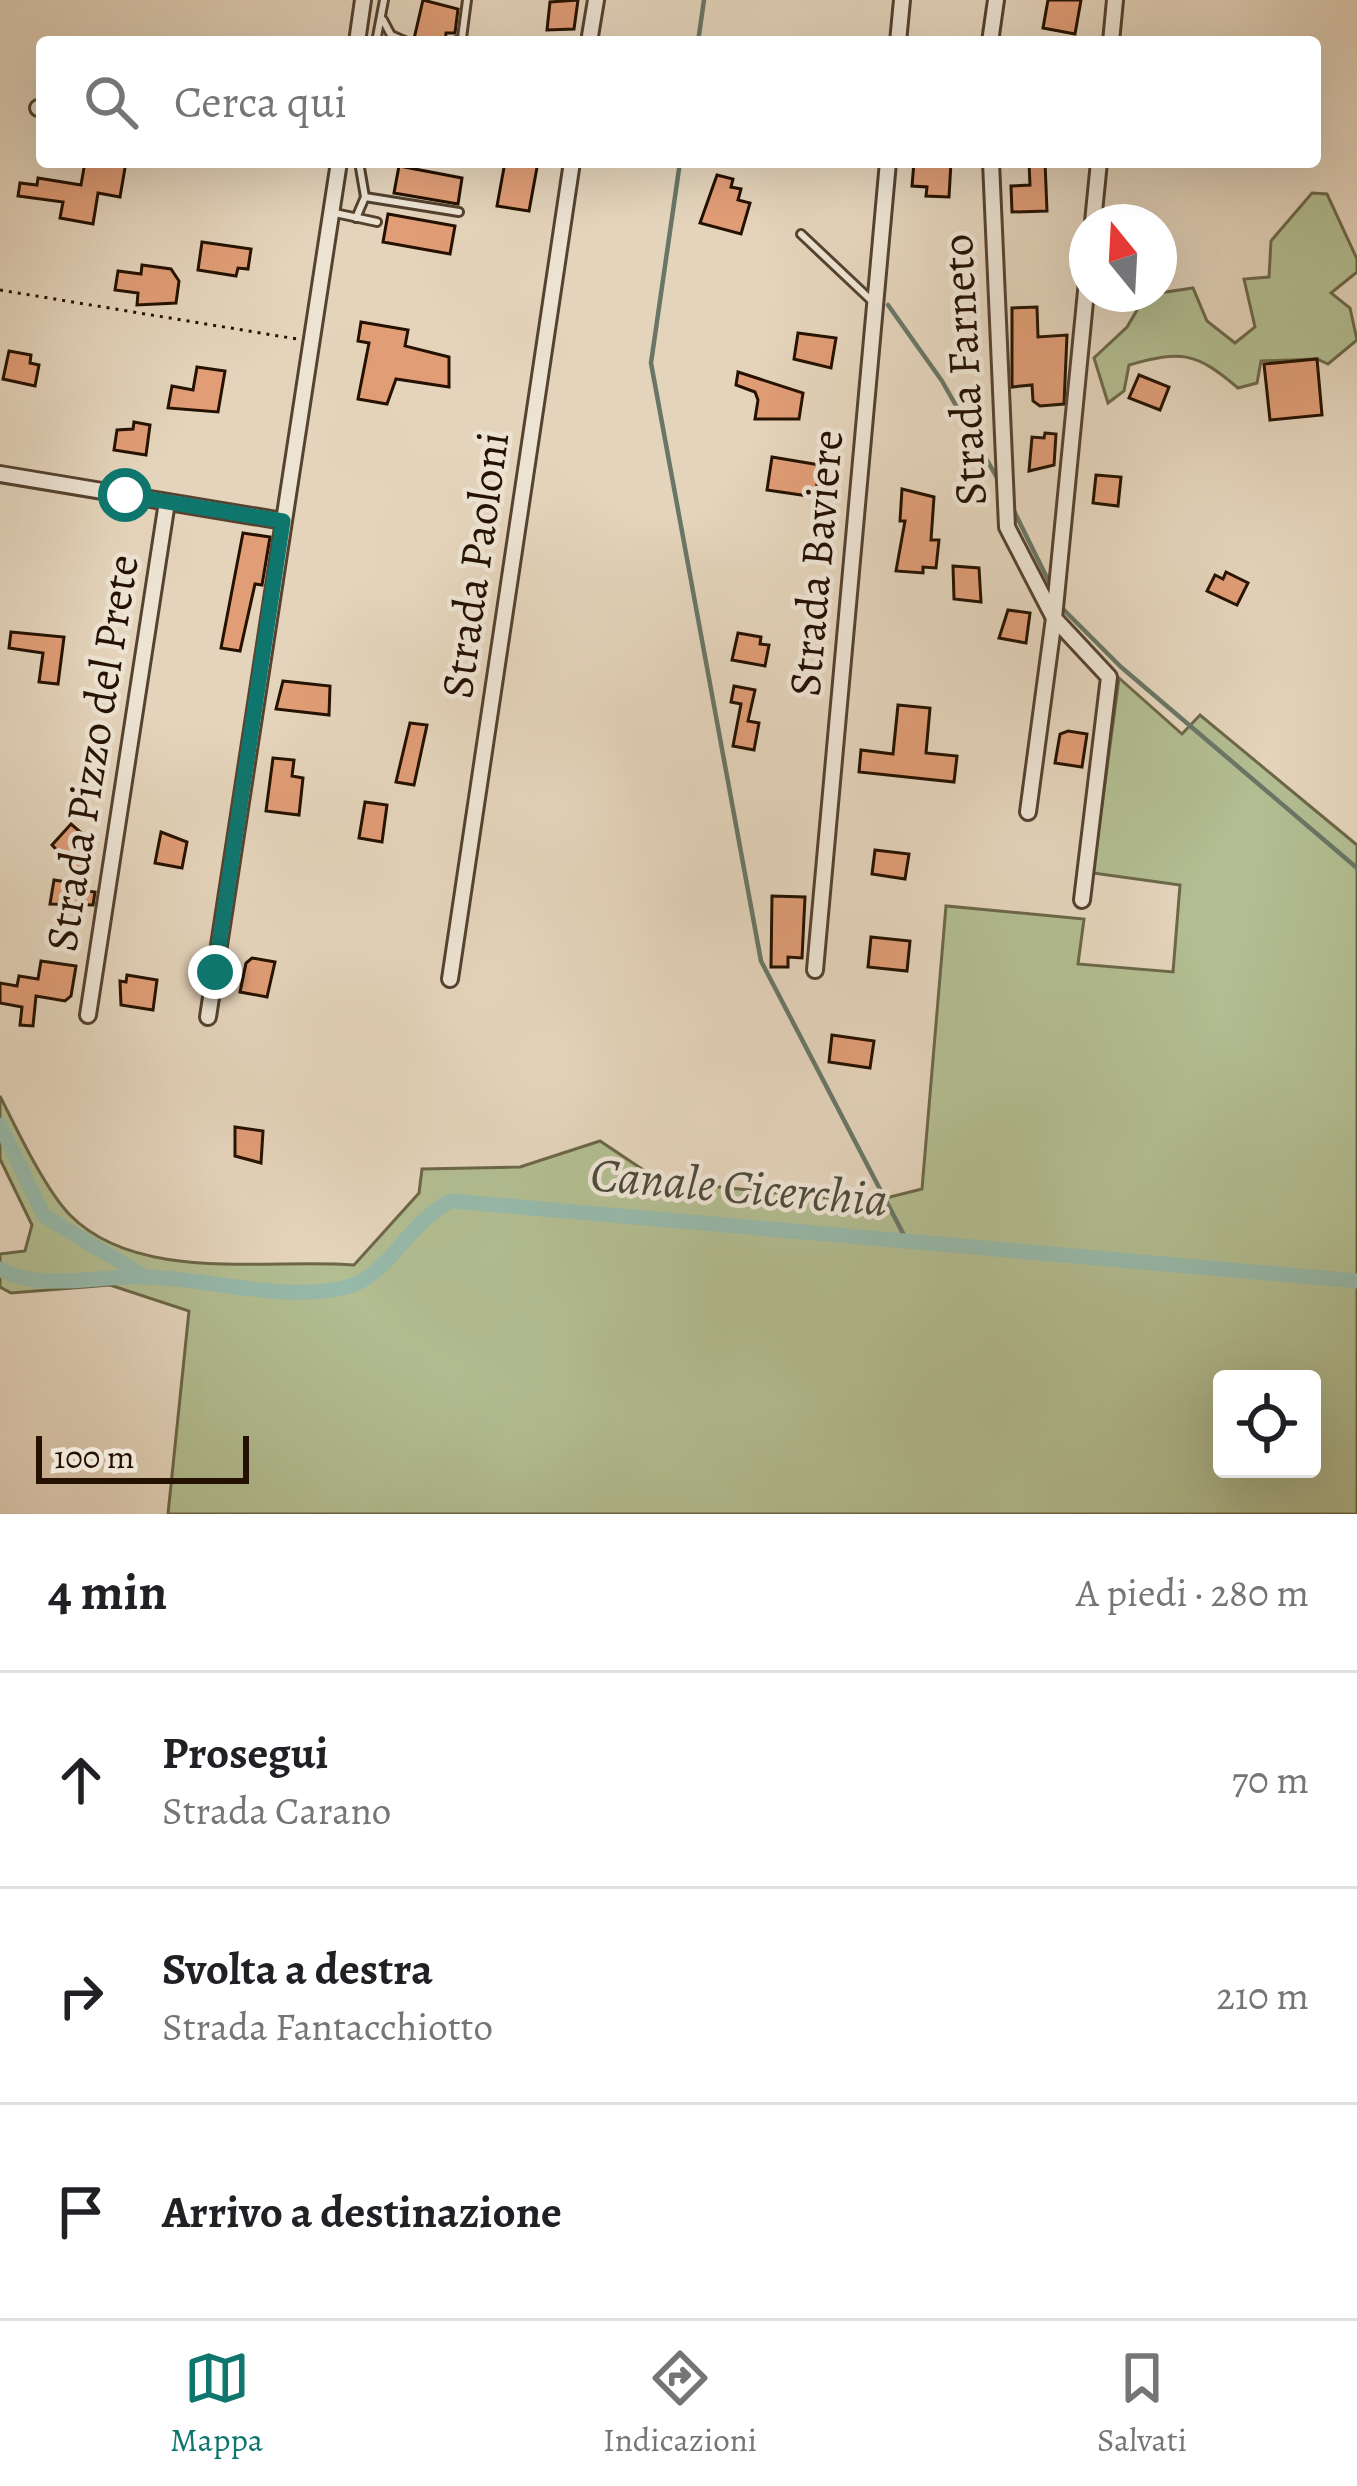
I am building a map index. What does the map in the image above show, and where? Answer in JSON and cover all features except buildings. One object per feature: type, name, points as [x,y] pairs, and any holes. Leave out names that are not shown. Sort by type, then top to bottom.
[{"type":"street","points":[[358,36],[363,0]]},
{"type":"street","points":[[591,36],[596,0]]},
{"type":"street","points":[[899,36],[902,0]]},
{"type":"street","points":[[991,36],[996,0]]},
{"type":"street","points":[[1112,36],[1115,0]]},
{"type":"street","points":[[208,1017],[337,168]]},
{"type":"street","name":"Strada Paoloni","points":[[450,979],[571,168]]},
{"type":"street","name":"Strada Baviere","points":[[815,970],[887,168]]},
{"type":"street","name":"Strada Farneto","points":[[991,168],[1004,501],[1011,538],[1054,618],[1102,664],[1110,684],[1082,900]]},
{"type":"street","points":[[1095,204],[1098,168]]},
{"type":"street","points":[[1028,812],[1054,618],[1084,312]]},
{"type":"street","points":[[0,473],[283,521]]},
{"type":"street","name":"Strada Pizzo del Prete","points":[[88,1015],[167,502]]},
{"type":"lane","points":[[378,36],[384,0]]},
{"type":"lane","points":[[462,36],[467,0]]},
{"type":"lane","points":[[381,16],[392,35]]},
{"type":"lane","points":[[356,218],[365,197],[360,168]]},
{"type":"lane","points":[[365,197],[459,212]]},
{"type":"lane","points":[[331,213],[377,222]]},
{"type":"lane","points":[[801,234],[875,305]]},
{"type":"path","points":[[0,290],[311,341]]},
{"type":"green space","points":[[1312,193],[1327,194],[1357,259],[1357,272],[1331,293],[1350,308],[1357,340],[1328,364],[1317,359],[1261,361],[1257,383],[1238,388],[1211,367],[1187,357],[1147,360],[1129,365],[1124,391],[1108,403],[1094,358],[1136,312],[1177,312],[1177,290],[1193,288],[1207,321],[1235,343],[1255,327],[1244,279],[1269,277],[1271,241]]},
{"type":"green space","points":[[1119,678],[1182,734],[1200,715],[1357,845],[1357,1514],[168,1514],[189,1311],[110,1285],[11,1293],[0,1287],[0,1254],[25,1251],[32,1225],[0,1159],[0,1096],[42,1175],[70,1215],[98,1237],[131,1251],[206,1263],[354,1265],[419,1193],[422,1169],[520,1167],[600,1141],[660,1181],[870,1202],[922,1189],[946,906],[1084,919],[1078,964],[1173,972],[1180,885],[1093,873]]},
{"type":"waterway","points":[[699,36],[704,0]]},
{"type":"waterway","points":[[679,168],[651,363],[761,961],[907,1241]]},
{"type":"waterway","points":[[888,305],[942,381],[1000,483]]},
{"type":"waterway","points":[[1013,509],[1053,590]]},
{"type":"waterway","points":[[1060,606],[1121,667],[1357,868]]},
{"type":"waterway","points":[[0,1125],[44,1216],[142,1275]]},
{"type":"waterway","name":"Canale Cicerchia","points":[[0,1269],[33,1280],[144,1277],[272,1291],[323,1291],[362,1281],[424,1220],[452,1201],[1357,1281]]},
{"type":"route","points":[[125,495],[283,521],[215,972]]}]
